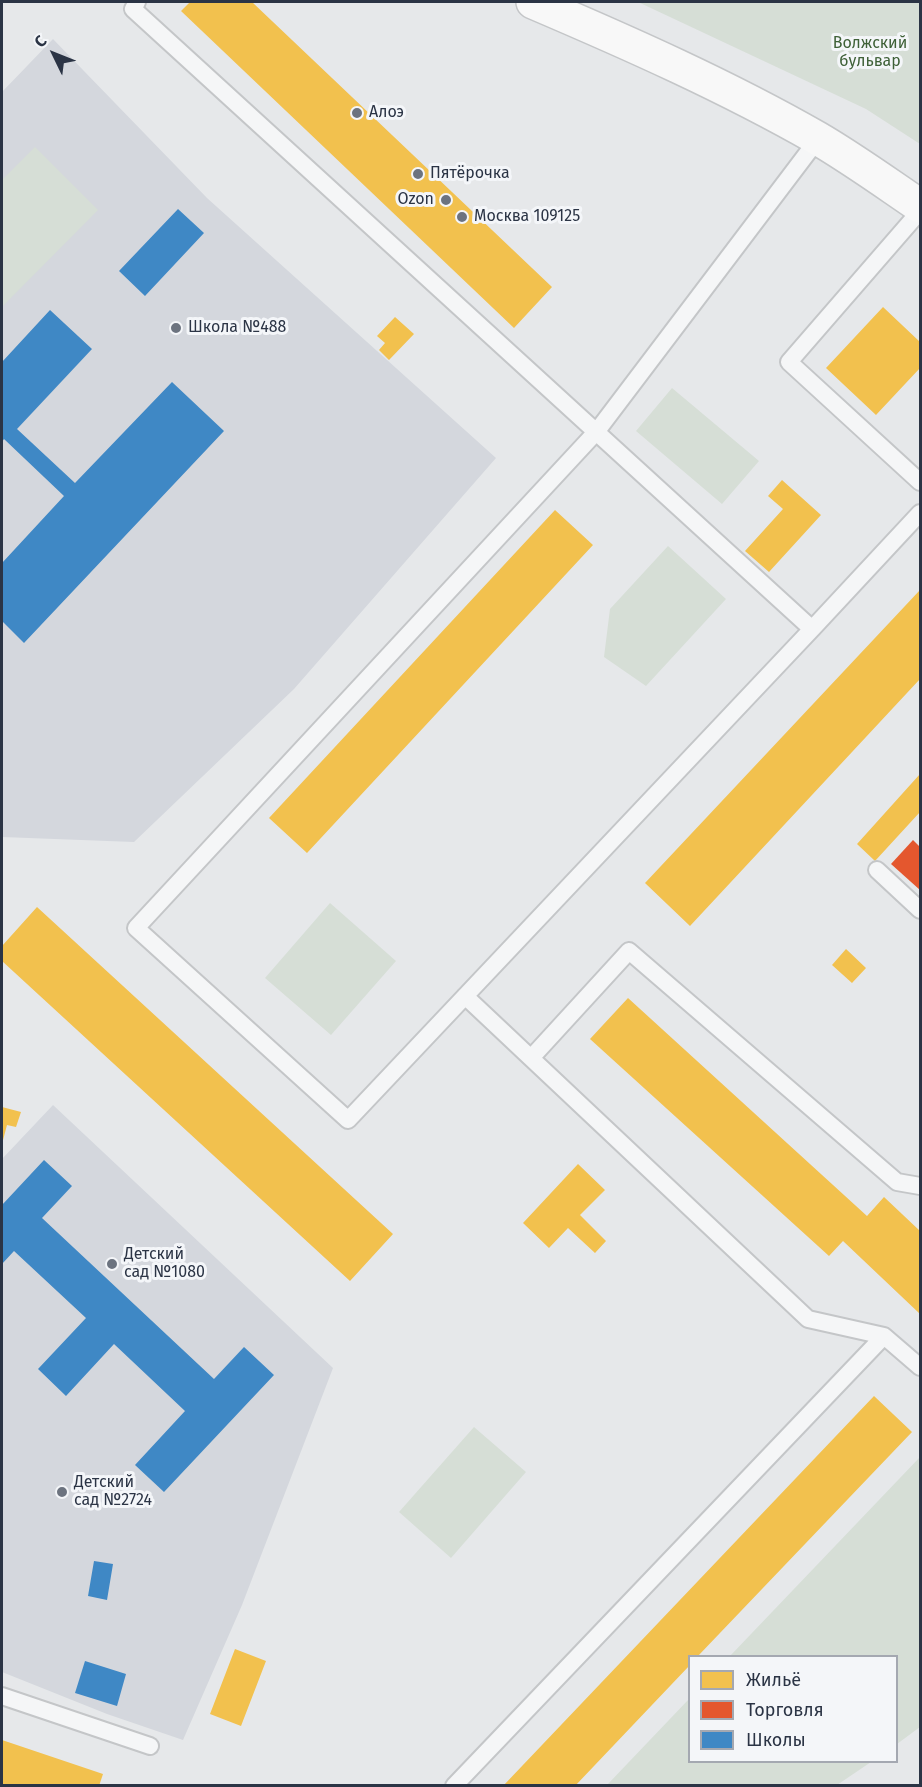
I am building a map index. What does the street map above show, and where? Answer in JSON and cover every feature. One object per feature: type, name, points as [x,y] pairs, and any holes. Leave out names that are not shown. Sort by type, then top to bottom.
[{"type":"main road","points":[[533,2],[686,70],[742,98],[818,139],[921,206]]},
{"type":"lane","points":[[137,2],[132,9],[812,629]]},
{"type":"lane","points":[[818,139],[597,431],[136,928],[348,1120],[921,513]]},
{"type":"lane","points":[[921,211],[789,362],[921,482]]},
{"type":"lane","points":[[877,870],[921,910]]},
{"type":"lane","points":[[531,1058],[629,951],[897,1182],[921,1186]]},
{"type":"lane","points":[[465,996],[808,1319],[884,1336],[921,1367]]},
{"type":"lane","points":[[454,1785],[884,1336]]},
{"type":"lane","points":[[2,1696],[150,1746]]},
{"type":"shaded area","name":"Школа №488","points":[[53,39],[207,198],[496,458],[294,689],[134,842],[2,837],[2,92]]},
{"type":"shaded area","name":"Детский сад №1080","points":[[53,1105],[333,1368],[242,1605],[183,1740],[107,1714],[2,1672],[2,1159]]},
{"type":"green space","name":"Волжский бульвар","points":[[638,2],[920,2],[920,144],[866,109]]},
{"type":"green space","points":[[35,147],[98,210],[2,307],[2,180]]},
{"type":"green space","points":[[672,388],[759,461],[722,504],[636,431]]},
{"type":"green space","points":[[668,546],[726,599],[646,686],[604,657],[610,609]]},
{"type":"green space","points":[[330,903],[396,961],[331,1035],[265,978]]},
{"type":"green space","points":[[474,1427],[526,1472],[451,1558],[399,1512]]},
{"type":"green space","points":[[920,1457],[920,1727],[898,1743],[898,1655],[731,1655]]},
{"type":"green space","points":[[688,1700],[688,1763],[870,1763],[837,1785],[607,1785]]},
{"type":"building: Жильё","points":[[190,2],[252,2],[552,287],[514,328],[181,11]]},
{"type":"building: Жильё","points":[[883,307],[920,342],[920,368],[876,415],[826,368]]},
{"type":"building: Жильё","points":[[395,317],[414,334],[389,360],[379,350],[385,343],[377,336]]},
{"type":"building: Жильё","points":[[782,480],[821,515],[769,572],[745,551],[783,509],[768,496]]},
{"type":"building: Жильё","points":[[555,510],[593,545],[307,853],[269,818]]},
{"type":"building: Жильё","points":[[920,590],[920,679],[690,926],[645,883]]},
{"type":"building: Жильё","points":[[920,774],[920,812],[875,861],[857,844]]},
{"type":"building: Жильё","points":[[37,907],[393,1234],[350,1281],[2,961],[2,946]]},
{"type":"building: Жильё","points":[[846,949],[866,968],[852,983],[832,965]]},
{"type":"building: Жильё","points":[[628,998],[867,1216],[884,1197],[920,1231],[920,1314],[843,1241],[829,1256],[590,1039]]},
{"type":"building: Жильё","points":[[2,1107],[21,1112],[16,1127],[7,1125],[2,1144]]},
{"type":"building: Жильё","points":[[578,1164],[605,1190],[580,1215],[606,1241],[595,1253],[568,1228],[549,1248],[523,1223]]},
{"type":"building: Жильё","points":[[874,1396],[912,1432],[699,1655],[688,1655],[688,1667],[575,1786],[503,1786]]},
{"type":"building: Жильё","points":[[235,1649],[266,1661],[241,1726],[210,1714]]},
{"type":"building: Жильё","points":[[2,1740],[103,1774],[99,1786],[2,1786]]},
{"type":"building: Торговля","points":[[913,840],[920,847],[920,890],[891,864]]},
{"type":"building: Школы","points":[[178,209],[204,233],[145,296],[119,271]]},
{"type":"building: Школы","points":[[50,310],[92,349],[17,429],[75,483],[172,382],[224,431],[24,643],[2,621],[2,563],[64,496],[4,439],[2,442],[2,362]]},
{"type":"building: Школы","points":[[44,1160],[72,1186],[42,1218],[214,1379],[244,1347],[274,1375],[164,1492],[135,1465],[185,1411],[114,1344],[66,1396],[38,1369],[86,1318],[14,1251],[2,1264],[2,1205]]},
{"type":"building: Школы","points":[[94,1561],[113,1564],[107,1600],[88,1596]]},
{"type":"building: Школы","points":[[85,1661],[126,1674],[117,1706],[75,1693]]},
{"type":"place","name":"Алоэ","points":[[357,113]]},
{"type":"place","name":"Пятёрочка","points":[[418,174]]},
{"type":"place","name":"Ozon","points":[[446,200]]},
{"type":"place","name":"Москва 109125","points":[[462,217]]},
{"type":"place","name":"Школа №488","points":[[176,328]]},
{"type":"place","name":"Детский сад №1080","points":[[112,1264]]},
{"type":"place","name":"Детский сад №2724","points":[[62,1492]]}]
